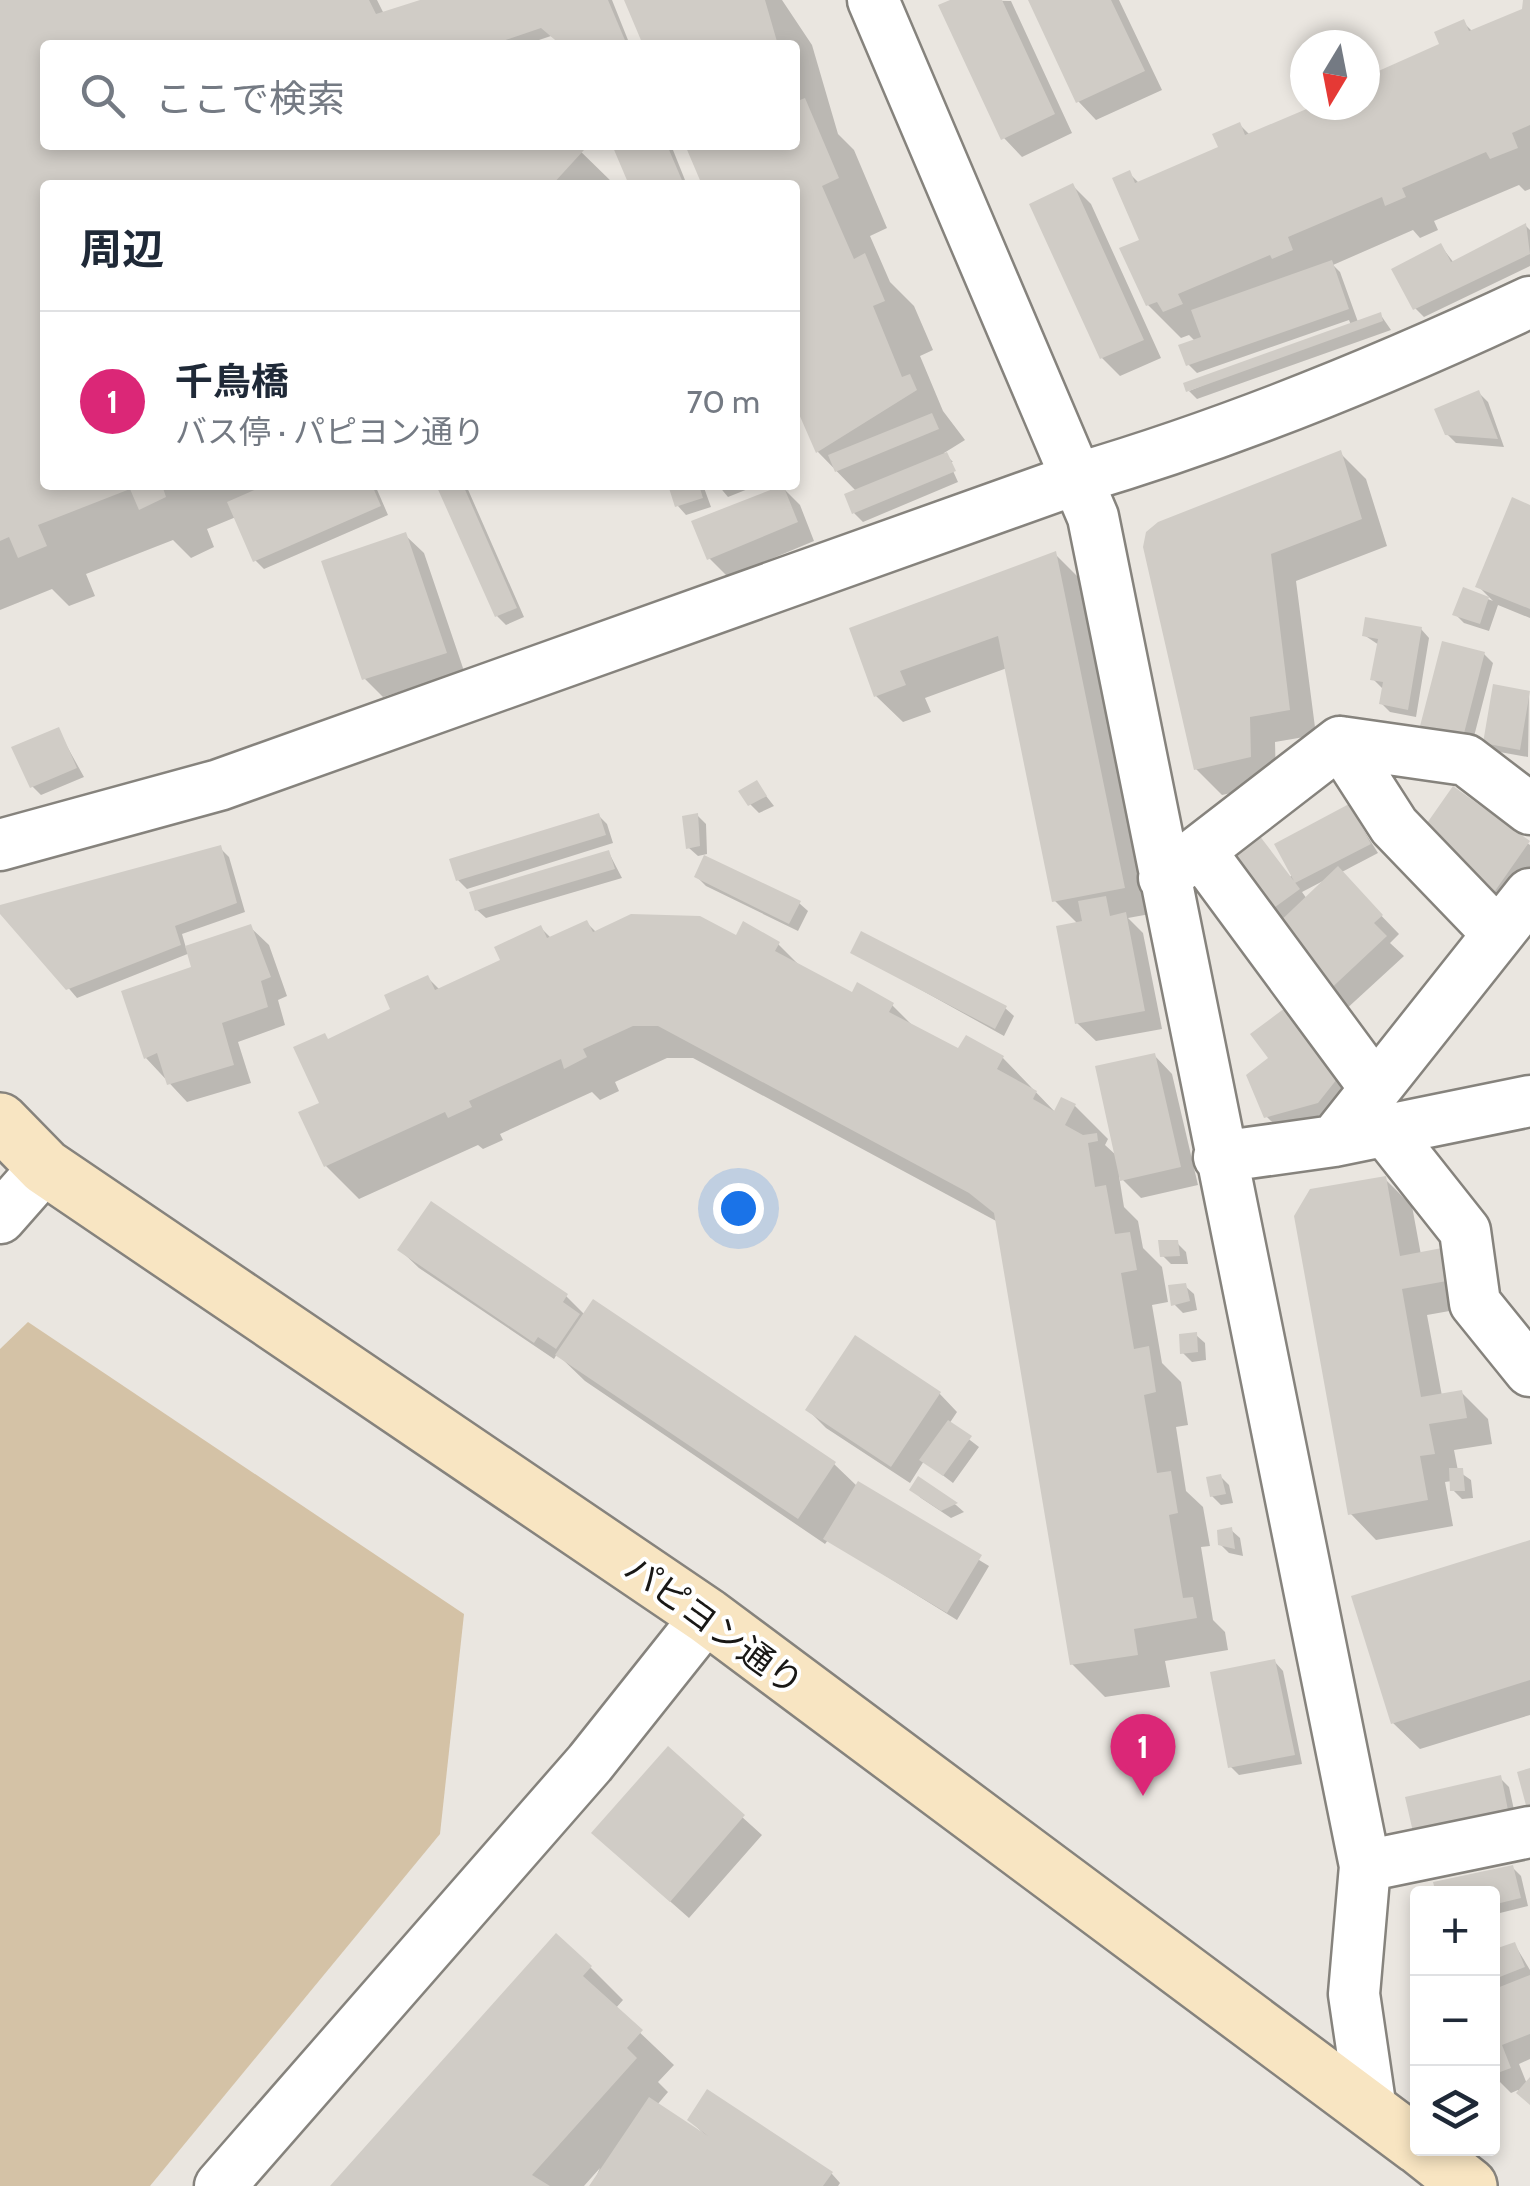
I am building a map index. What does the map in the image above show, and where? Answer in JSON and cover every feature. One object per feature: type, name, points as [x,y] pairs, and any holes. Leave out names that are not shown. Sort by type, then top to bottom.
[{"type":"street","points":[[873,0],[1079,478],[1093,518],[1182,865],[1219,1157],[1365,1866],[1354,1994],[1372,2110]]},
{"type":"street","points":[[0,844],[219,785],[1079,478],[1196,443],[1399,364],[1530,302]]},
{"type":"street","points":[[1182,865],[1340,742],[1466,760],[1530,808]]},
{"type":"street","points":[[1340,742],[1394,826],[1498,934]]},
{"type":"street","points":[[1182,865],[1380,1109],[1465,1231],[1475,1304],[1530,1371]]},
{"type":"street","points":[[1219,1157],[1334,1141],[1380,1109],[1498,934],[1530,894]]},
{"type":"street","points":[[1380,1109],[1530,1101]]},
{"type":"street","name":"パピヨン通り","points":[[0,1121],[44,1167],[706,1616],[1410,2140]]},
{"type":"street","points":[[0,1218],[44,1167]]},
{"type":"street","points":[[220,2186],[590,1763],[706,1616]]},
{"type":"street","points":[[1365,1866],[1530,1832]]},
{"type":"street","name":"パピヨン通り","points":[[1431,2156],[1469,2186]]},
{"type":"shaded area","points":[[28,1322],[464,1614],[440,1834],[150,2186],[0,2186],[0,1349]]},
{"type":"building","points":[[0,0],[369,0],[376,14],[420,0],[608,0],[625,40],[555,40],[541,28],[506,40],[40,40],[40,150],[584,150],[557,180],[40,180],[40,490],[127,490],[38,525],[47,546],[18,558],[9,537],[0,541]]},
{"type":"building","points":[[624,0],[765,0],[777,40],[641,40]]},
{"type":"building","points":[[950,0],[1002,0],[1055,114],[1001,140],[938,5]]},
{"type":"building","points":[[1028,0],[1111,0],[1145,71],[1076,103]]},
{"type":"building","points":[[1523,0],[1530,0],[1530,125],[1512,133],[1518,148],[1490,159],[1486,152],[1402,188],[1406,197],[1385,206],[1382,197],[1288,237],[1293,250],[1272,259],[1270,255],[1178,294],[1183,304],[1163,312],[1157,302],[1146,306],[1119,248],[1139,240],[1112,178],[1130,170],[1135,183],[1218,147],[1212,134],[1240,122],[1245,135],[1290,116],[1290,120],[1380,120],[1380,70],[1439,44],[1434,32],[1464,19],[1469,31],[1522,9]]},
{"type":"building","points":[[805,98],[839,178],[822,186],[854,259],[865,253],[885,301],[873,306],[902,377],[910,374],[917,390],[816,453],[800,416],[800,180],[700,180],[687,150],[800,150],[800,100]]},
{"type":"building","points":[[614,150],[669,150],[682,180],[627,180]]},
{"type":"building","points":[[1073,183],[1144,340],[1100,359],[1029,204]]},
{"type":"building","points":[[1526,223],[1530,254],[1413,310],[1391,269],[1441,243],[1451,262]]},
{"type":"building","points":[[1332,260],[1349,309],[1186,366],[1178,345],[1201,337],[1191,310]]},
{"type":"building","points":[[1381,312],[1383,321],[1186,392],[1183,383]]},
{"type":"building","points":[[1479,390],[1498,439],[1445,435],[1434,409]]},
{"type":"building","points":[[932,413],[939,429],[835,472],[828,455]]},
{"type":"building","points":[[1341,450],[1362,519],[1271,554],[1290,710],[1250,717],[1251,757],[1194,770],[1143,547],[1146,532],[1158,522]]},
{"type":"building","points":[[947,452],[956,471],[852,514],[844,494]]},
{"type":"building","points":[[130,490],[164,490],[166,497],[139,510]]},
{"type":"building","points":[[255,490],[374,490],[381,506],[253,562],[227,502]]},
{"type":"building","points":[[438,490],[465,490],[517,608],[495,617]]},
{"type":"building","points":[[670,490],[701,490],[703,498],[675,507]]},
{"type":"building","points":[[770,490],[785,490],[798,522],[707,560],[691,521]]},
{"type":"building","points":[[1512,497],[1530,505],[1530,609],[1475,587]]},
{"type":"building","points":[[406,532],[447,653],[362,680],[321,561]]},
{"type":"building","points":[[1056,551],[1125,888],[1052,902],[998,636],[900,671],[906,685],[874,697],[849,628]]},
{"type":"building","points":[[1463,587],[1489,597],[1480,624],[1452,615]]},
{"type":"building","points":[[1365,617],[1422,627],[1408,710],[1379,704],[1383,682],[1370,680],[1378,639],[1362,636]]},
{"type":"building","points":[[1442,641],[1485,652],[1462,741],[1419,730]]},
{"type":"building","points":[[1493,684],[1530,691],[1520,750],[1483,743]]},
{"type":"building","points":[[59,727],[77,768],[30,788],[11,747]]},
{"type":"building","points":[[757,780],[767,796],[748,806],[738,791]]},
{"type":"building","points":[[1453,786],[1530,841],[1495,891],[1418,836]]},
{"type":"building","points":[[1349,804],[1371,844],[1295,883],[1274,844]]},
{"type":"building","points":[[599,813],[606,835],[456,881],[449,859]]},
{"type":"building","points":[[698,813],[700,846],[686,849],[682,816]]},
{"type":"building","points":[[1259,835],[1300,889],[1267,913],[1226,859]]},
{"type":"building","points":[[221,845],[237,903],[175,926],[181,945],[66,990],[0,914],[0,905]]},
{"type":"building","points":[[609,850],[615,869],[475,911],[469,892]]},
{"type":"building","points":[[704,855],[801,901],[789,924],[694,877]]},
{"type":"building","points":[[1338,866],[1383,915],[1374,923],[1387,936],[1323,996],[1273,928]]},
{"type":"building","points":[[1106,896],[1110,916],[1126,912],[1145,1011],[1075,1024],[1056,926],[1082,921],[1078,901]]},
{"type":"building","points":[[631,914],[700,916],[736,935],[743,921],[780,942],[775,951],[852,992],[857,982],[894,1003],[889,1012],[958,1048],[966,1035],[1004,1056],[997,1069],[1037,1091],[1033,1099],[1054,1111],[1061,1097],[1076,1104],[1065,1125],[1083,1135],[1097,1133],[1098,1141],[1088,1143],[1095,1187],[1106,1185],[1115,1234],[1130,1232],[1137,1270],[1121,1273],[1134,1349],[1149,1346],[1156,1392],[1144,1395],[1157,1473],[1171,1471],[1178,1513],[1169,1515],[1183,1598],[1193,1597],[1197,1618],[1134,1629],[1138,1655],[1070,1665],[994,1213],[969,1193],[658,1026],[633,1026],[583,1049],[587,1057],[564,1069],[561,1059],[469,1101],[472,1107],[448,1118],[445,1112],[324,1167],[298,1112],[319,1103],[293,1047],[325,1033],[328,1039],[390,1009],[384,995],[428,975],[435,990],[500,960],[494,947],[541,925],[547,938],[587,920],[593,932]]},
{"type":"building","points":[[251,924],[271,977],[261,981],[268,1007],[222,1023],[234,1065],[167,1085],[157,1053],[144,1059],[121,991],[191,967],[185,946]]},
{"type":"building","points":[[861,931],[1007,1006],[995,1029],[850,953]]},
{"type":"building","points":[[1289,1005],[1341,1074],[1318,1103],[1264,1118],[1246,1075],[1268,1058],[1250,1034]]},
{"type":"building","points":[[1155,1053],[1181,1167],[1120,1181],[1095,1066]]},
{"type":"building","points":[[1386,1176],[1400,1256],[1442,1248],[1447,1281],[1402,1289],[1421,1397],[1462,1390],[1467,1418],[1429,1424],[1435,1454],[1420,1456],[1428,1500],[1348,1515],[1294,1216],[1310,1189]]},
{"type":"building","points":[[431,1201],[568,1294],[563,1302],[580,1314],[556,1349],[538,1337],[534,1343],[397,1250]]},
{"type":"building","points":[[1158,1240],[1178,1240],[1180,1256],[1160,1257]]},
{"type":"building","points":[[1186,1283],[1190,1301],[1171,1306],[1168,1285]]},
{"type":"building","points":[[593,1299],[836,1462],[798,1519],[555,1355]]},
{"type":"building","points":[[1197,1332],[1198,1352],[1180,1354],[1179,1334]]},
{"type":"building","points":[[855,1335],[941,1392],[891,1467],[805,1410]]},
{"type":"building","points":[[948,1420],[972,1436],[943,1476],[919,1460]]},
{"type":"building","points":[[1449,1468],[1463,1468],[1465,1491],[1450,1491]]},
{"type":"building","points":[[1221,1474],[1226,1494],[1210,1497],[1206,1477]]},
{"type":"building","points":[[918,1476],[958,1503],[941,1511],[909,1490]]},
{"type":"building","points":[[858,1481],[982,1555],[947,1613],[823,1539]]},
{"type":"building","points":[[1232,1527],[1235,1549],[1218,1545],[1217,1530]]},
{"type":"building","points":[[1530,1540],[1530,1680],[1391,1724],[1351,1596]]},
{"type":"building","points":[[1275,1659],[1295,1755],[1228,1768],[1210,1672]]},
{"type":"building","points":[[668,1746],[745,1815],[670,1902],[591,1833]]},
{"type":"building","points":[[1530,1768],[1530,1809],[1527,1809],[1517,1772]]},
{"type":"building","points":[[1501,1775],[1508,1810],[1413,1832],[1405,1797]]},
{"type":"building","points":[[1513,1865],[1521,1898],[1500,1903],[1500,1886],[1434,1886],[1433,1882]]},
{"type":"building","points":[[556,1933],[592,1966],[583,1976],[643,2030],[627,2048],[637,2058],[532,2175],[550,2186],[330,2186]]},
{"type":"building","points":[[1515,1942],[1525,1967],[1500,1977],[1500,1947]]},
{"type":"building","points":[[1530,1975],[1530,2034],[1502,2045],[1511,2068],[1500,2072],[1500,2066],[1500,1987]]},
{"type":"building","points":[[1530,2077],[1530,2105],[1516,2093]]},
{"type":"building","points":[[707,2089],[833,2172],[823,2186],[589,2186],[649,2097],[708,2136],[687,2120]]},
{"type":"place","name":"千鳥橋","points":[[1143,1796]]}]
